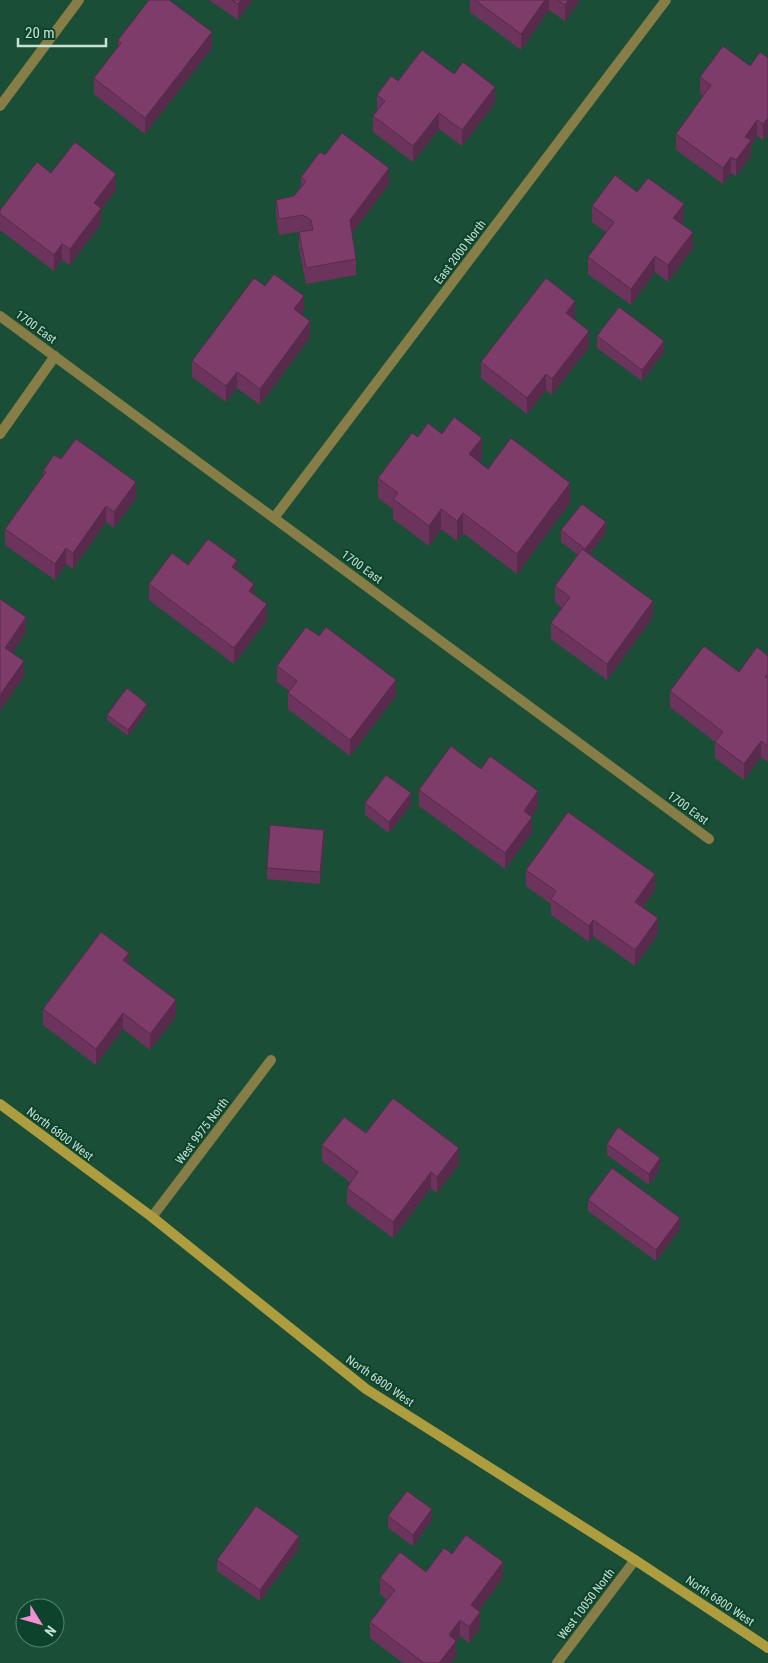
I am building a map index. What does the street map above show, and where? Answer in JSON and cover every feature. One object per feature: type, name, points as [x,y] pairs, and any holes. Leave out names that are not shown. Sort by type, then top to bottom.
[{"type":"street","points":[[0,106],[79,0]]},
{"type":"street","name":"East 2000 North","points":[[274,518],[666,0]]},
{"type":"street","name":"1700 East","points":[[0,316],[709,839]]},
{"type":"street","points":[[0,434],[55,356]]},
{"type":"street","name":"West 9975 North","points":[[152,1217],[271,1060]]},
{"type":"street","name":"North 6800 West","points":[[0,1104],[152,1217],[366,1389],[635,1560],[768,1648]]},
{"type":"street","name":"West 10050 North","points":[[557,1663],[635,1560]]},
{"type":"building","points":[[149,0],[169,0],[212,32],[145,118],[94,78],[121,43],[118,40]]},
{"type":"building","points":[[232,0],[241,0],[238,4]]},
{"type":"building","points":[[475,0],[545,0],[521,34]]},
{"type":"building","points":[[557,0],[568,0],[565,5]]},
{"type":"building","points":[[723,46],[750,66],[760,52],[768,58],[768,118],[763,124],[757,120],[745,137],[751,140],[736,160],[731,157],[723,168],[676,134],[711,85],[700,77]]},
{"type":"building","points":[[422,50],[454,74],[463,62],[495,87],[462,130],[439,113],[413,146],[373,116],[385,101],[377,95],[391,76],[398,81]]},
{"type":"building","points":[[342,133],[389,168],[350,220],[356,259],[306,268],[299,232],[313,230],[311,220],[303,215],[279,219],[276,200],[294,196],[306,181],[301,177],[320,152],[325,155]]},
{"type":"building","points":[[75,142],[116,174],[94,203],[101,208],[70,249],[62,244],[54,255],[0,214],[0,210],[37,162],[51,173]]},
{"type":"building","points":[[615,175],[637,192],[648,178],[684,204],[673,218],[693,232],[668,265],[655,256],[631,289],[588,257],[614,222],[592,206]]},
{"type":"building","points":[[274,274],[304,296],[294,309],[310,321],[260,389],[237,372],[226,386],[192,361],[254,278],[265,286]]},
{"type":"building","points":[[546,278],[575,301],[566,313],[589,331],[552,379],[546,374],[527,398],[481,362]]},
{"type":"building","points":[[619,307],[664,341],[642,370],[597,336]]},
{"type":"building","points":[[454,417],[482,438],[469,454],[488,469],[511,438],[570,483],[517,554],[463,513],[457,521],[441,509],[429,526],[393,499],[398,493],[378,478],[412,433],[418,437],[428,423],[442,434]]},
{"type":"building","points":[[76,439],[136,482],[114,512],[106,506],[73,553],[66,548],[55,564],[5,529],[46,472],[43,471],[54,455],[61,459]]},
{"type":"building","points":[[582,504],[606,522],[585,549],[561,530]]},
{"type":"building","points":[[208,539],[237,560],[232,567],[254,584],[249,591],[267,604],[234,648],[149,584],[172,553],[188,565]]},
{"type":"building","points":[[582,549],[653,601],[607,664],[551,623],[570,597],[555,586]]},
{"type":"building","points":[[0,599],[26,617],[5,648],[24,661],[0,695]]},
{"type":"building","points":[[306,627],[319,636],[326,627],[396,680],[350,740],[288,693],[297,681],[277,666]]},
{"type":"building","points":[[704,646],[739,672],[757,647],[768,656],[768,674],[765,677],[768,679],[768,746],[761,741],[744,764],[715,742],[723,732],[670,691]]},
{"type":"building","points":[[127,688],[147,704],[128,730],[107,715]]},
{"type":"building","points":[[451,746],[481,769],[490,756],[538,791],[524,811],[532,817],[505,853],[419,790]]},
{"type":"building","points":[[386,775],[411,793],[389,822],[365,803]]},
{"type":"building","points":[[568,812],[655,874],[635,902],[658,918],[635,950],[593,920],[589,926],[551,899],[556,891],[526,870]]},
{"type":"building","points":[[270,825],[324,830],[320,872],[267,868]]},
{"type":"building","points":[[101,932],[129,953],[123,960],[176,1000],[150,1034],[123,1013],[96,1049],[43,1009]]},
{"type":"building","points":[[393,1098],[459,1148],[437,1177],[431,1172],[393,1222],[347,1188],[358,1172],[322,1145],[344,1117],[366,1133]]},
{"type":"building","points":[[618,1127],[660,1158],[649,1174],[607,1144]]},
{"type":"building","points":[[612,1168],[680,1218],[656,1250],[588,1200]]},
{"type":"building","points":[[407,1491],[432,1509],[413,1535],[388,1516]]},
{"type":"building","points":[[256,1506],[299,1536],[260,1590],[217,1560]]},
{"type":"building","points":[[466,1535],[503,1562],[471,1605],[480,1612],[469,1627],[460,1620],[449,1635],[456,1641],[439,1663],[424,1663],[370,1622],[395,1590],[380,1578],[400,1552],[426,1572],[444,1548],[452,1554]]}]
